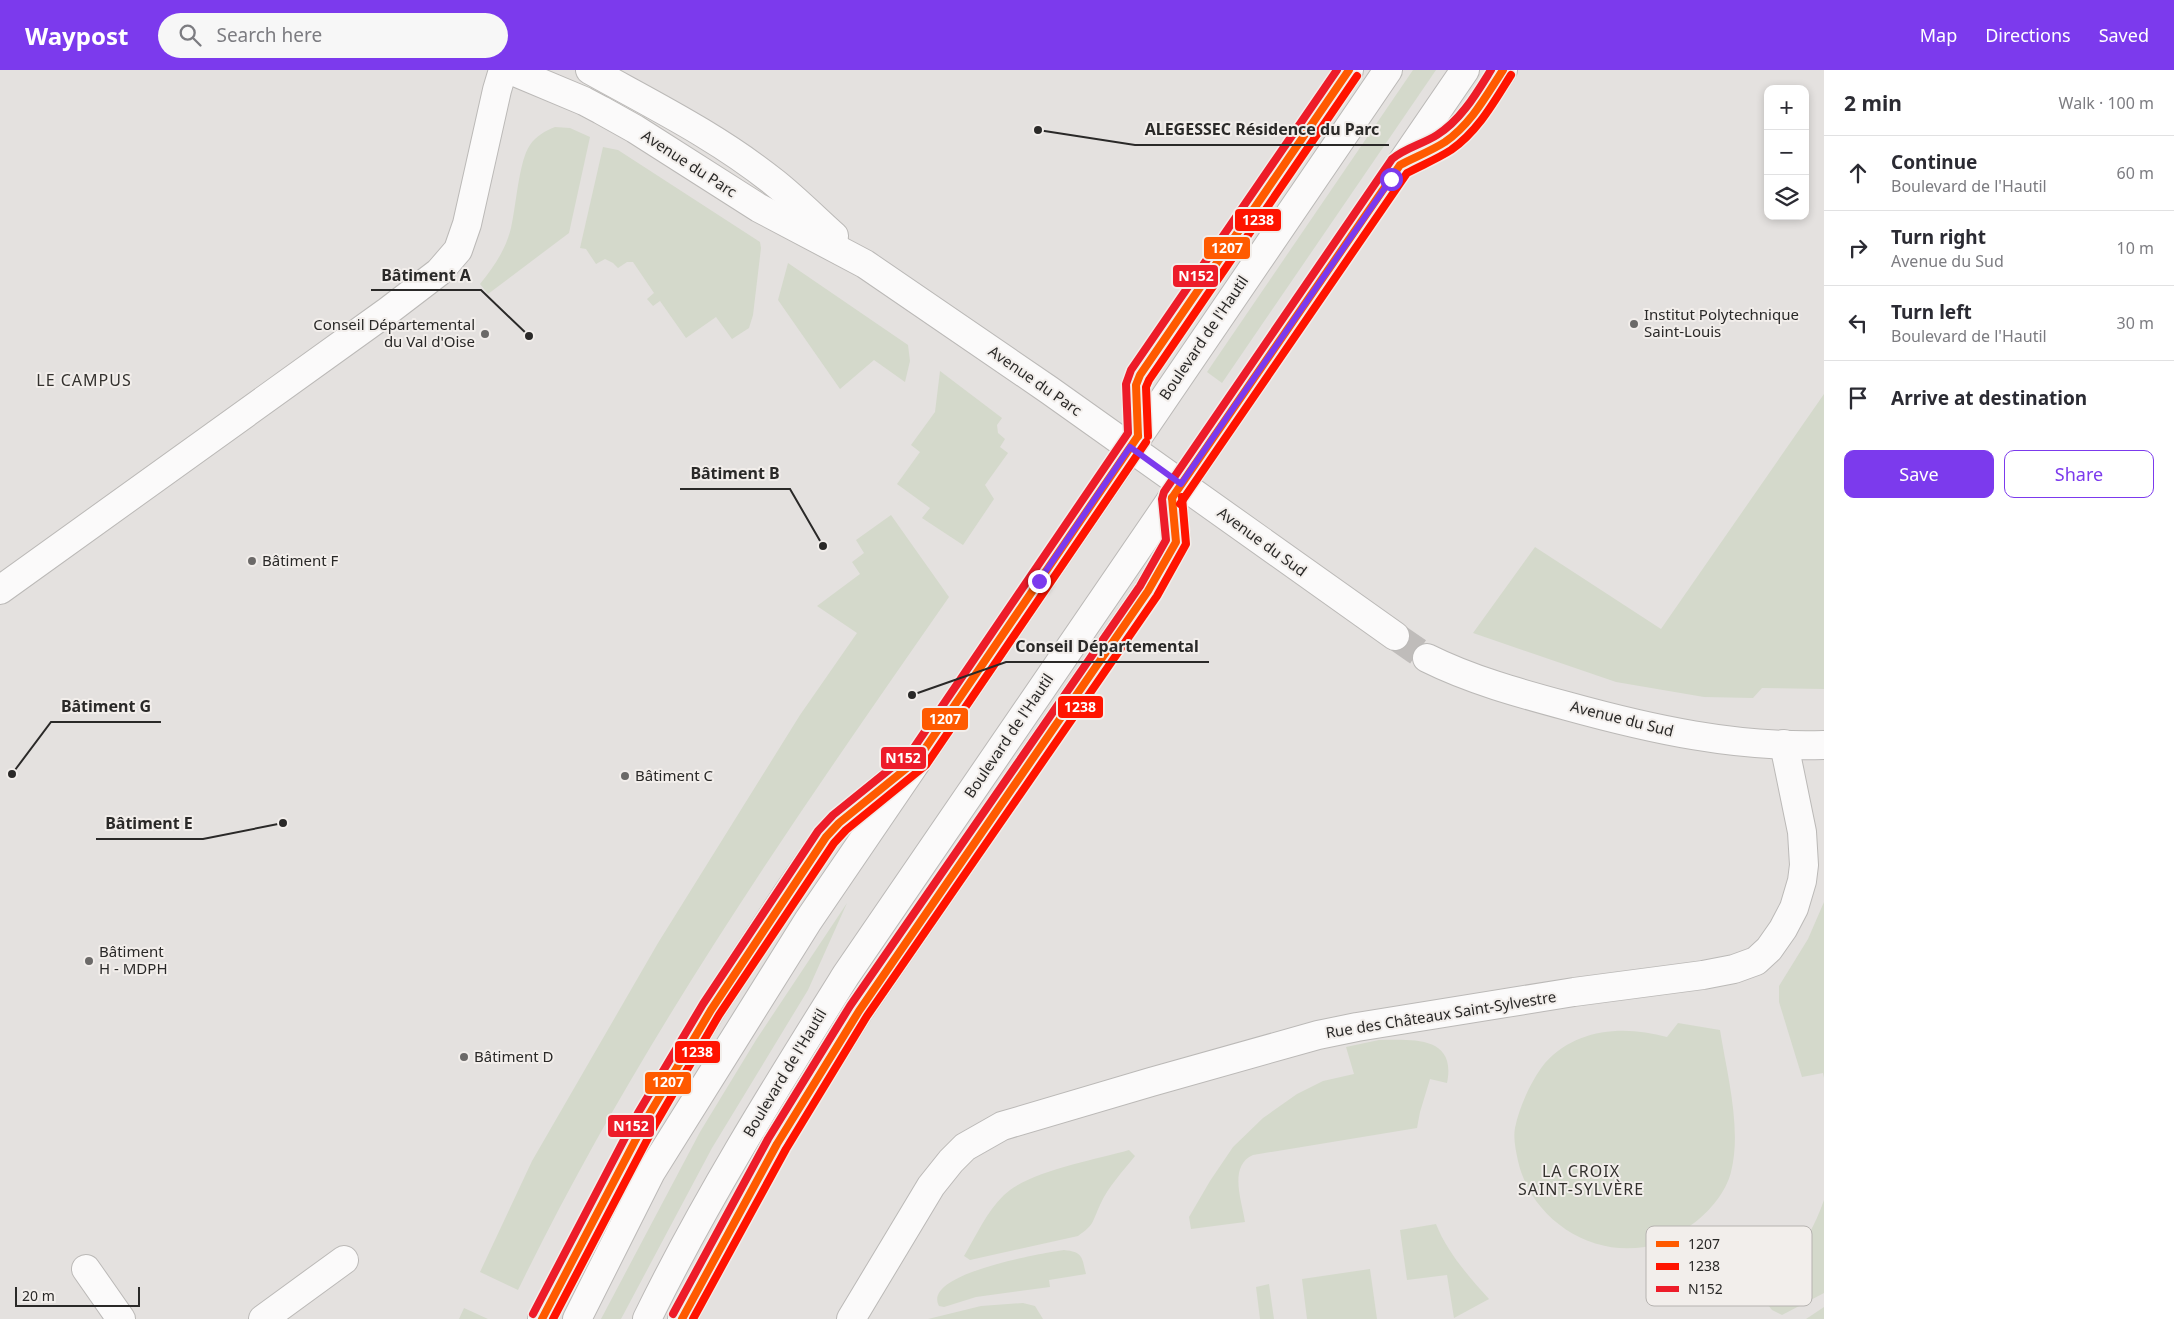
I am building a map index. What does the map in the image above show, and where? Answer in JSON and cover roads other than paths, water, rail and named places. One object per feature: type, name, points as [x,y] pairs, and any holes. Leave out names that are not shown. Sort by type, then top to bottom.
[{"type":"main road","points":[[0,590],[388,311],[422,286],[449,262],[463,239],[496,90],[503,70]]},
{"type":"main road","name":"Avenue du Parc","points":[[510,70],[601,110],[635,129],[759,208],[865,264],[1134,442]]},
{"type":"main road","name":"Avenue du Parc","points":[[590,70],[692,127],[776,183],[865,264]]},
{"type":"main road","points":[[1134,442],[1136,385],[1140,375],[1349,70]]},
{"type":"main road","name":"Boulevard de l'Hautil","points":[[577,1319],[651,1172],[808,921],[1388,70]]},
{"type":"main road","name":"Boulevard de l'Hautil","points":[[647,1319],[666,1280],[754,1122],[846,975],[1465,70]]},
{"type":"main road","points":[[1400,165],[1447,141],[1458,132],[1469,120],[1503,70]]},
{"type":"main road","name":"Avenue du Sud","points":[[1134,442],[1177,491],[1395,636]]},
{"type":"main road","points":[[682,1319],[777,1144],[859,1011],[1148,591],[1172,553],[1176,542],[1177,491]]},
{"type":"main road","name":"Avenue du Sud","points":[[1427,658],[1447,668],[1513,691],[1648,728],[1703,738],[1824,745]]},
{"type":"main road","name":"Rue des Châteaux Saint-Sylvestre","points":[[851,1319],[931,1186],[951,1161],[965,1148],[1002,1126],[1151,1082],[1318,1035],[1357,1026],[1574,992],[1703,975],[1734,969],[1756,961],[1769,949],[1783,929],[1794,908],[1802,881],[1804,864],[1802,832],[1784,744]]},
{"type":"main road","points":[[542,1319],[647,1118],[711,1010],[789,891],[826,837],[839,823],[918,759]]},
{"type":"main road","points":[[263,1319],[344,1260]]},
{"type":"main road","points":[[86,1269],[121,1319]]},
{"type":"tunnel","points":[[1395,636],[1427,658]]},
{"type":"place","name":"ALEGESSEC Résidence du Parc","points":[[1038,130]]},
{"type":"place","name":"Institut Polytechnique Saint-Louis","points":[[1634,324]]},
{"type":"place","name":"Conseil Départemental du Val d'Oise","points":[[485,334]]},
{"type":"place","name":"Bâtiment A","points":[[529,336]]},
{"type":"place","name":"Bâtiment B","points":[[823,546]]},
{"type":"place","name":"Bâtiment F","points":[[252,561]]},
{"type":"place","name":"Conseil Départemental","points":[[912,695]]},
{"type":"place","name":"Bâtiment G","points":[[12,774]]},
{"type":"place","name":"Bâtiment C","points":[[625,776]]},
{"type":"place","name":"Bâtiment E","points":[[283,823]]},
{"type":"place","name":"Bâtiment H - MDPH","points":[[89,961]]},
{"type":"place","name":"Bâtiment D","points":[[464,1057]]},
{"type":"district","name":"LE CAMPUS","points":[[84,380]]},
{"type":"district","name":"LA CROIX SAINT-SYLVÈRE","points":[[1581,1180]]}]
